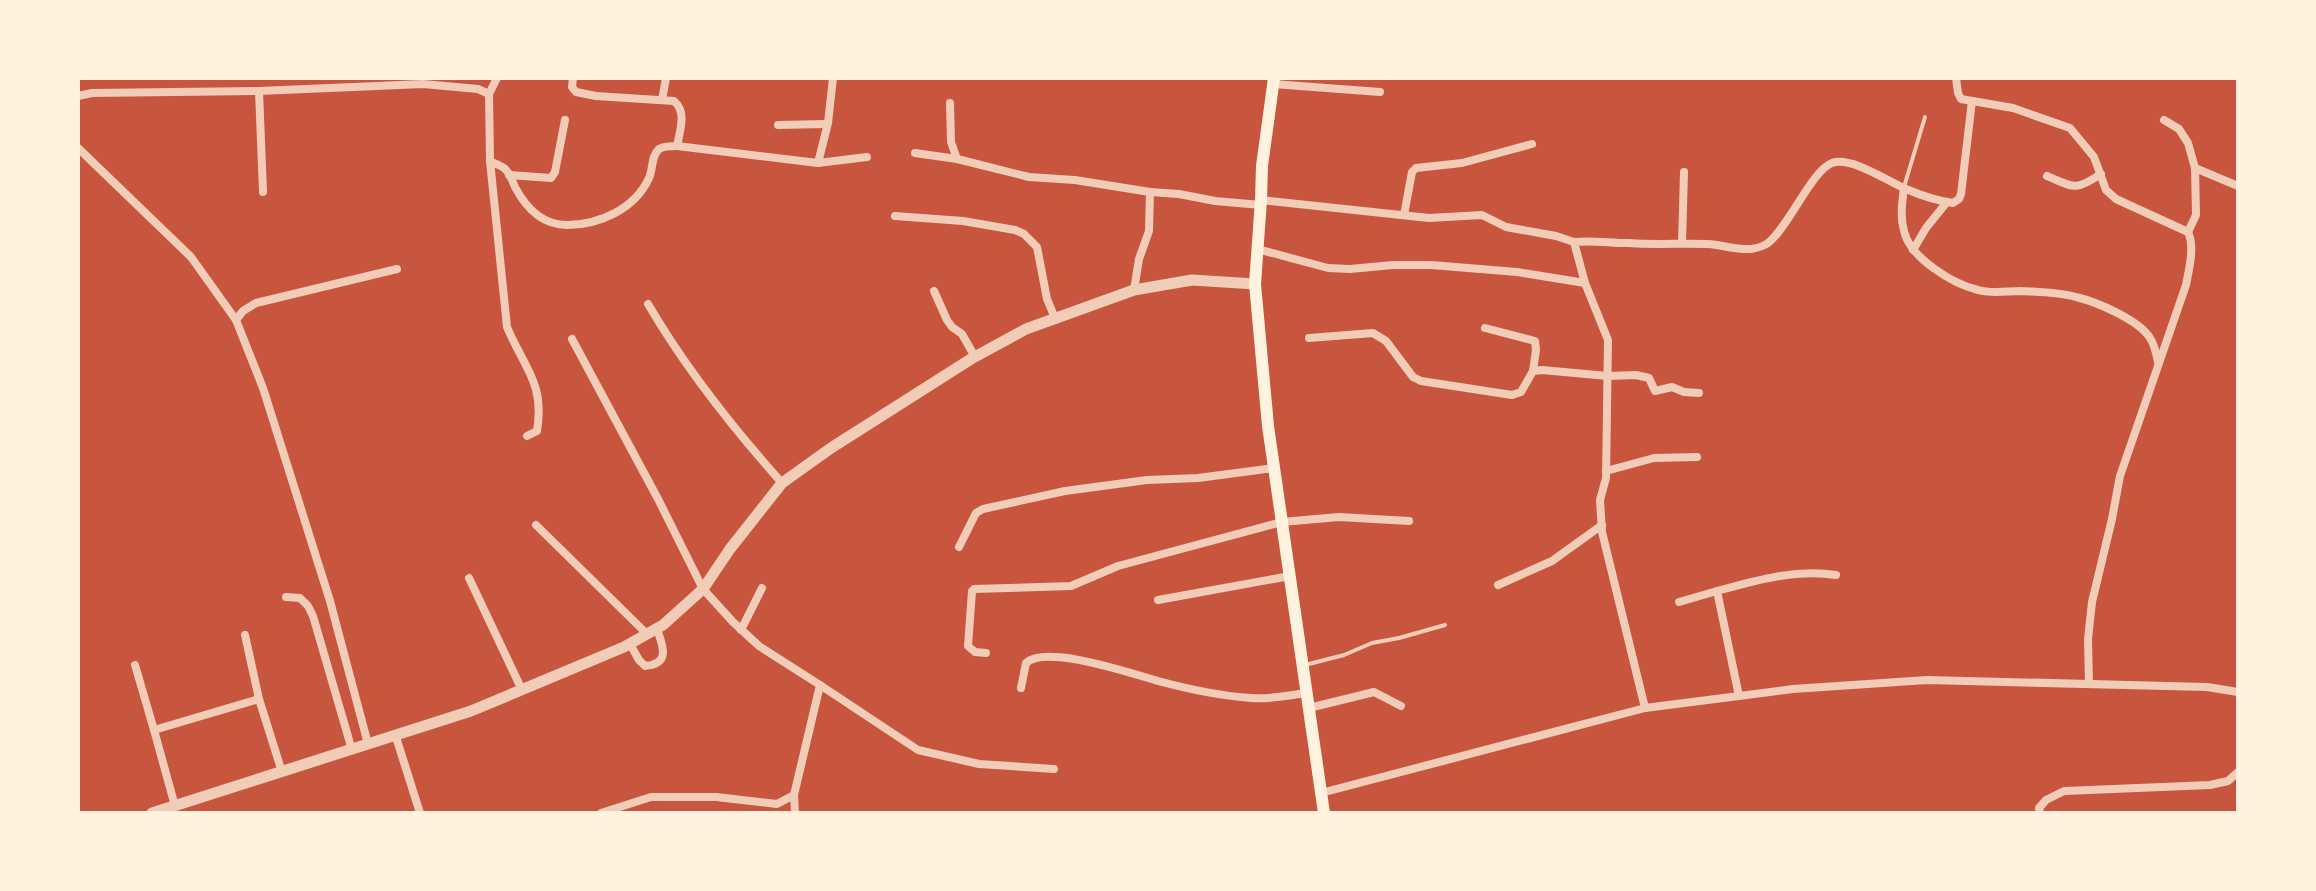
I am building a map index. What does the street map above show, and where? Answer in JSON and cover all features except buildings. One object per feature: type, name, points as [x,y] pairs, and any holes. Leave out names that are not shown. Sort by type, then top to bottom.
[{"type":"main road","points":[[1274,81],[1262,166],[1255,284],[1261,369],[1324,813]]},
{"type":"street","points":[[497,78],[487,106],[507,327],[534,377],[539,399],[537,431],[527,436]]},
{"type":"street","points":[[573,78],[572,87],[576,92],[674,101],[682,111],[677,146]]},
{"type":"street","points":[[662,100],[666,78]]},
{"type":"street","points":[[818,163],[833,78]]},
{"type":"street","points":[[1956,78],[1961,99],[2013,108],[2070,128],[2094,157],[2106,190],[2116,199],[2188,232]]},
{"type":"street","points":[[1274,81],[1380,92]]},
{"type":"street","points":[[78,96],[92,93],[259,91],[423,84],[478,89],[489,94]]},
{"type":"street","points":[[259,91],[263,192]]},
{"type":"street","points":[[915,153],[957,159],[1029,177],[1075,180],[1215,201],[1429,218],[1482,215],[1506,227],[1574,242],[1682,243],[1743,249],[1769,243],[1823,170],[1832,163],[1864,168],[1904,188],[1953,203],[1961,194],[1972,101]]},
{"type":"street","points":[[950,103],[951,142],[957,159]]},
{"type":"street","points":[[509,175],[551,178],[555,172],[565,120]]},
{"type":"street","points":[[2089,684],[2088,639],[2092,602],[2120,476],[2186,285],[2191,244],[2188,232],[2196,215],[2195,168],[2188,143],[2179,129],[2164,120]]},
{"type":"street","points":[[778,125],[827,124]]},
{"type":"street","points":[[1404,215],[1412,172],[1416,168],[1462,163],[1532,144]]},
{"type":"street","points":[[490,161],[506,169],[523,202],[536,215],[555,225],[583,225],[607,218],[640,194],[661,148],[677,146],[818,163],[867,157]]},
{"type":"street","points":[[78,148],[191,257],[236,320],[263,388],[330,601],[368,744]]},
{"type":"street","points":[[2195,168],[2238,186]]},
{"type":"street","points":[[1682,243],[1684,172]]},
{"type":"street","points":[[2047,176],[2077,187],[2084,186],[2101,174]]},
{"type":"street","points":[[1904,188],[1901,214],[1904,235],[1913,250],[1950,279],[1981,291],[2075,296],[2096,304],[2143,329],[2154,346],[2158,362]]},
{"type":"street","points":[[1134,290],[1139,259],[1149,231],[1150,192]]},
{"type":"street","points":[[1913,250],[1947,202]]},
{"type":"street","points":[[895,216],[963,221],[1024,234],[1037,247],[1047,299],[1055,318]]},
{"type":"street","points":[[1574,242],[1585,283],[1608,340],[1606,471],[1600,500],[1602,525],[1645,708]]},
{"type":"street","points":[[1257,249],[1328,268],[1431,265],[1517,272],[1585,283]]},
{"type":"street","points":[[236,320],[256,303],[397,269]]},
{"type":"street","points":[[152,813],[471,711],[652,632],[703,589],[782,483],[864,426],[1026,329],[1134,290],[1192,280],[1255,284]]},
{"type":"street","points":[[934,291],[947,320],[962,334],[975,357]]},
{"type":"street","points":[[648,304],[697,381],[782,483]]},
{"type":"street","points":[[1309,338],[1373,333],[1386,341],[1413,377],[1421,381],[1512,395],[1521,392],[1533,371],[1535,341],[1485,328]]},
{"type":"street","points":[[572,339],[703,589],[741,630],[759,646],[918,750],[979,764],[1054,769]]},
{"type":"street","points":[[1533,371],[1646,376],[1655,391],[1672,387],[1699,393]]},
{"type":"street","points":[[1606,471],[1654,458],[1697,457]]},
{"type":"street","points":[[959,547],[976,513],[983,509],[1065,491],[1274,468]]},
{"type":"street","points":[[986,653],[975,652],[968,647],[974,589],[1071,586],[1118,566],[1282,522],[1339,517],[1409,521]]},
{"type":"street","points":[[536,525],[652,632],[664,648],[662,657],[657,663],[645,666],[630,644]]},
{"type":"street","points":[[1498,585],[1552,561],[1602,525]]},
{"type":"street","points":[[1679,602],[1789,574],[1809,572],[1836,575]]},
{"type":"street","points":[[1158,600],[1290,576]]},
{"type":"street","points":[[469,578],[522,690]]},
{"type":"street","points":[[741,630],[762,588]]},
{"type":"street","points":[[1717,591],[1739,696]]},
{"type":"street","points":[[286,597],[300,598],[313,616],[352,750]]},
{"type":"street","points":[[245,635],[259,699],[282,772]]},
{"type":"street","points":[[1021,688],[1026,663],[1035,657],[1089,662],[1159,682],[1253,699],[1307,693]]},
{"type":"street","points":[[135,665],[175,806]]},
{"type":"street","points":[[1321,793],[1645,708],[1793,689],[1927,680],[2207,687],[2238,692]]},
{"type":"street","points":[[795,813],[794,795],[820,685]]},
{"type":"street","points":[[1309,708],[1374,692],[1401,706]]},
{"type":"street","points":[[154,730],[259,699]]},
{"type":"street","points":[[395,734],[420,813]]},
{"type":"street","points":[[2040,813],[2039,808],[2046,800],[2064,791],[2210,785],[2228,781],[2238,772]]},
{"type":"street","points":[[601,813],[651,797],[716,797],[777,804],[794,795]]},
{"type":"lane","points":[[1904,188],[1925,117]]},
{"type":"lane","points":[[1302,666],[1344,655],[1372,643],[1445,625]]}]
